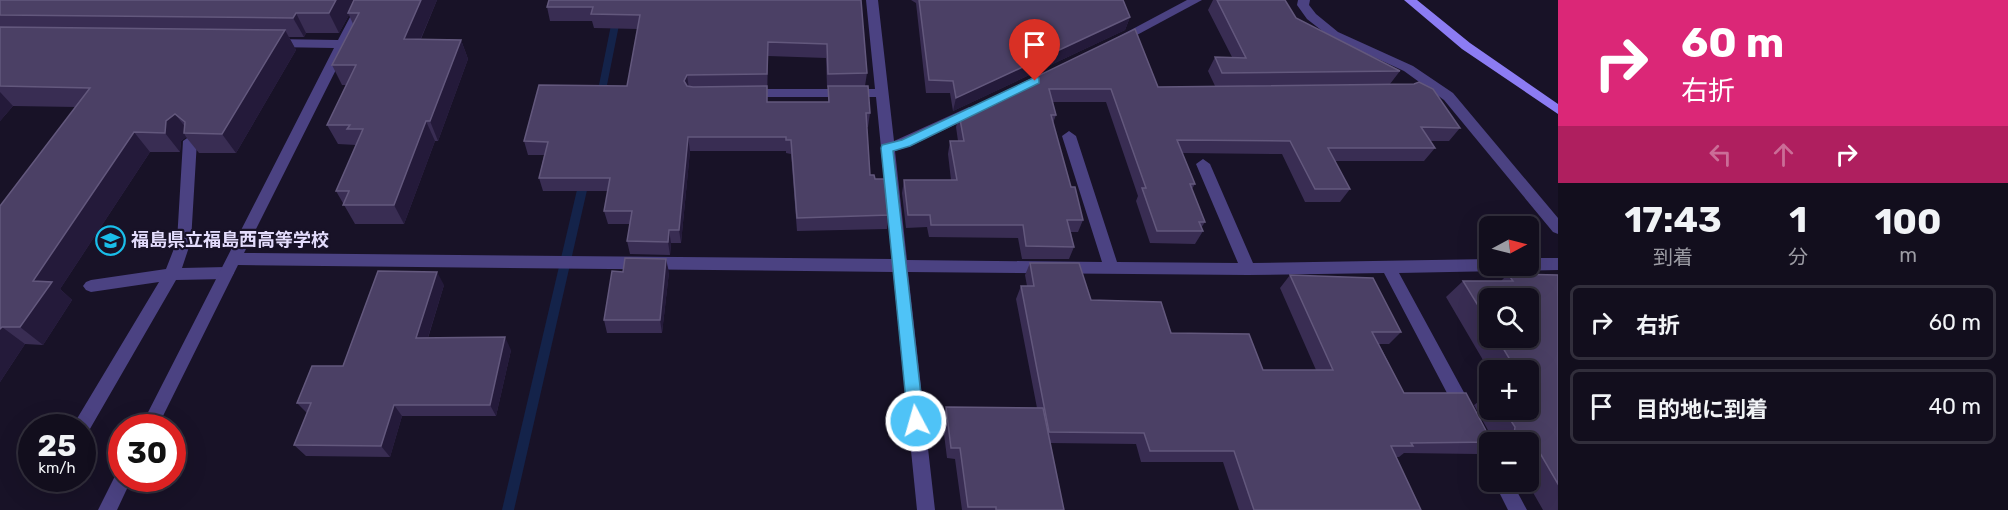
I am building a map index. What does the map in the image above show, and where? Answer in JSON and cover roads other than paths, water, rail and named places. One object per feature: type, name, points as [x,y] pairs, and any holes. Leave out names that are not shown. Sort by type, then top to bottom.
[{"type":"main road","points":[[1410,0],[1466,46],[1558,110]]},
{"type":"street","points":[[155,414],[364,0]]},
{"type":"street","points":[[872,0],[926,510]]},
{"type":"street","points":[[1110,44],[1196,0]]},
{"type":"street","points":[[1304,0],[1303,5],[1309,16],[1321,27],[1427,80],[1455,102],[1558,228]]},
{"type":"street","points":[[259,43],[342,44]]},
{"type":"street","points":[[1412,87],[1427,80]]},
{"type":"street","points":[[741,93],[881,93]]},
{"type":"street","points":[[887,148],[906,143],[981,106]]},
{"type":"street","points":[[1070,136],[1111,267]]},
{"type":"street","points":[[89,414],[172,274],[184,241],[190,141]]},
{"type":"street","points":[[1203,164],[1248,269]]},
{"type":"street","points":[[234,259],[1248,269],[1558,264]]},
{"type":"street","points":[[1388,266],[1479,436]]},
{"type":"street","points":[[91,286],[172,274],[226,273]]},
{"type":"street","points":[[107,510],[116,492]]},
{"type":"street","points":[[1508,492],[1518,510]]},
{"type":"waterway","points":[[600,100],[620,0]]},
{"type":"waterway","points":[[508,510],[585,177]]},
{"type":"place","name":"福島県立福島西高等学校","points":[[110,240]]}]
